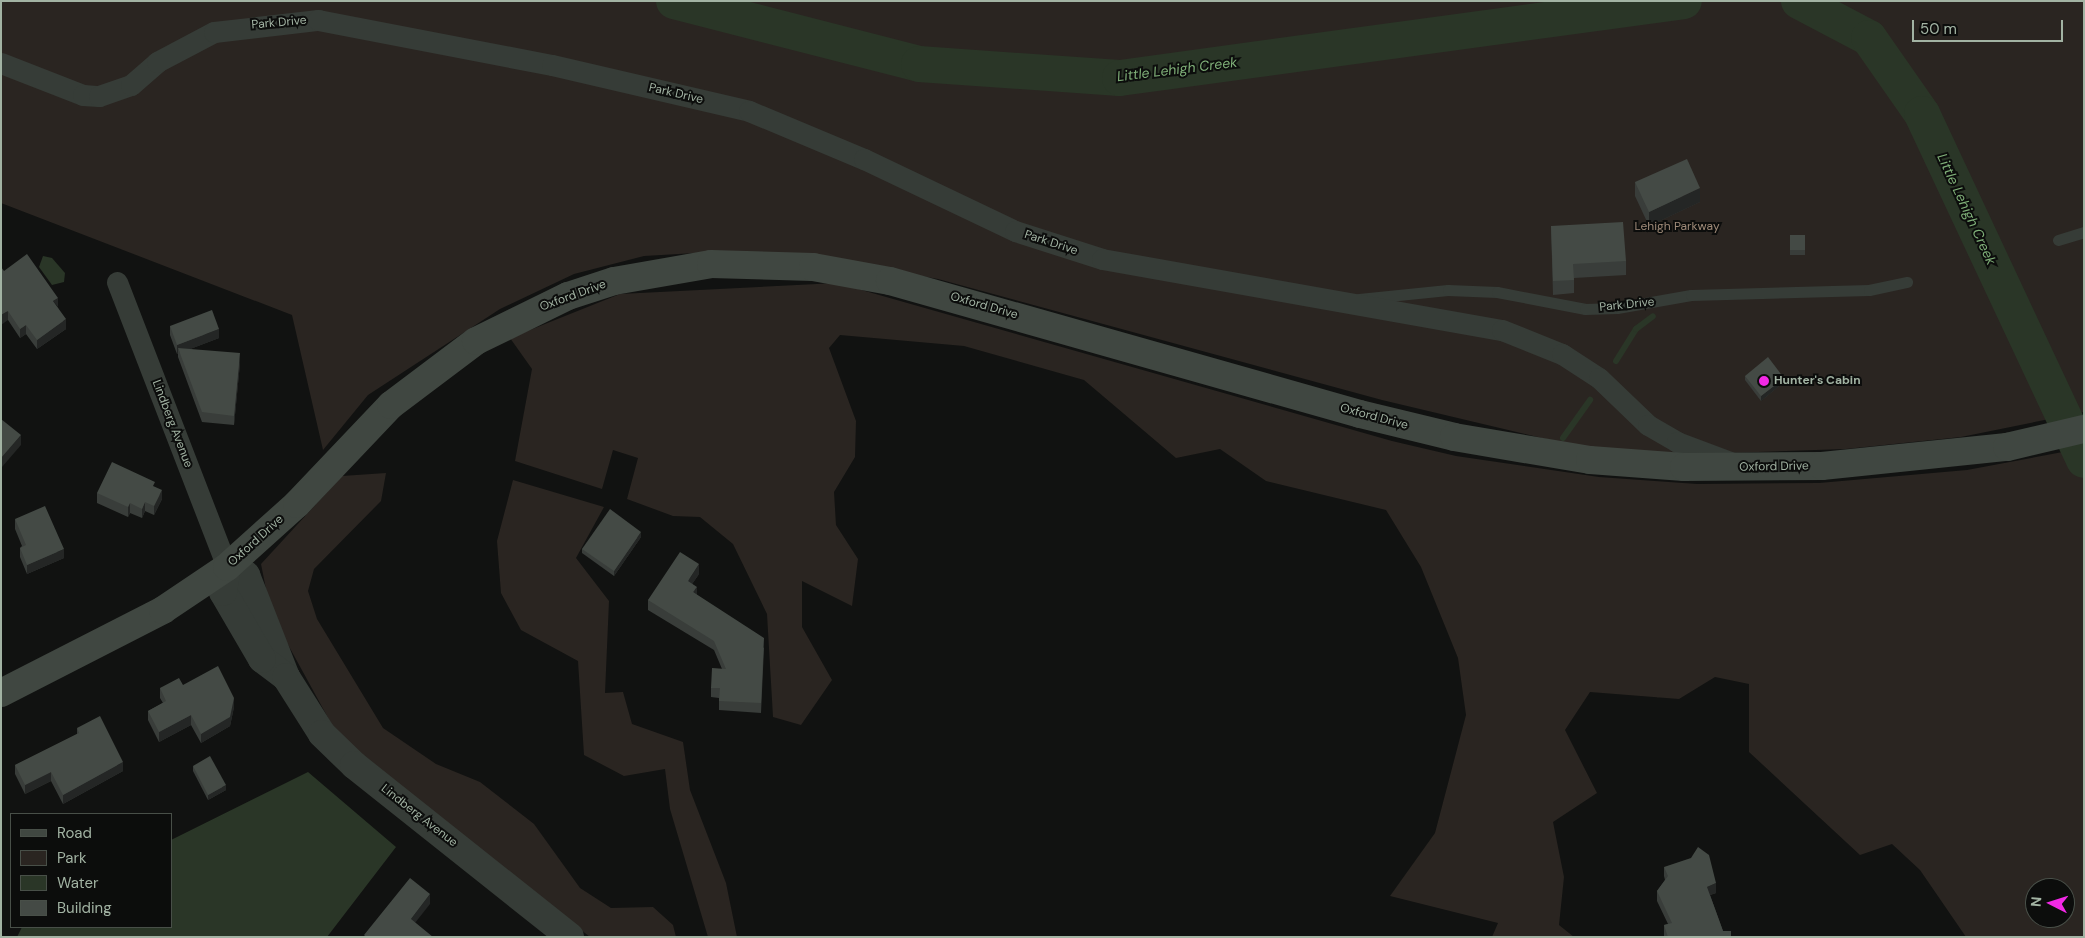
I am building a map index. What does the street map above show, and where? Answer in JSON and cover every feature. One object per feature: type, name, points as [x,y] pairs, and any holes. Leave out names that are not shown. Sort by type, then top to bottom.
[{"type":"main road","name":"Oxford Drive","points":[[1,693],[163,610],[227,567],[297,504],[391,405],[476,341],[568,296],[624,279],[711,264],[813,267],[890,281],[1454,437],[1590,460],[1758,468],[1964,452],[2084,429]]},
{"type":"street","name":"Park Drive","points":[[1,64],[82,94],[99,96],[131,85],[157,62],[214,32],[318,20],[552,65],[749,111],[1049,244],[1102,259],[1502,330],[1532,341],[1599,378],[1642,419],[1677,442],[1719,460],[1758,468]]},
{"type":"street","name":"Lindberg Avenue","points":[[117,282],[227,567],[223,592],[262,659],[286,677],[322,734],[354,765],[570,937]]},
{"type":"lane","points":[[2058,240],[2084,232]]},
{"type":"lane","name":"Park Drive","points":[[1347,301],[1448,290],[1497,292],[1585,308],[1617,308],[1691,295],[1869,290],[1907,282]]},
{"type":"green space","name":"Lehigh Parkway","points":[[1,1],[2084,1],[2084,412],[1961,437],[1846,449],[1670,455],[1571,445],[1382,400],[938,279],[819,258],[713,252],[644,256],[574,274],[500,309],[368,395],[323,450],[292,315],[1,203]]},
{"type":"green space","points":[[837,283],[1392,441],[1456,456],[1599,477],[1697,484],[1819,483],[1967,470],[2084,448],[2084,937],[1966,937],[1920,870],[1892,844],[1860,855],[1749,752],[1749,684],[1715,677],[1679,699],[1590,692],[1565,730],[1597,793],[1553,822],[1564,877],[1559,925],[1574,937],[1492,937],[1498,923],[1390,896],[1435,833],[1466,715],[1458,658],[1421,567],[1386,510],[1266,481],[1220,449],[1176,458],[1084,380],[964,346],[840,335],[829,348],[856,421],[855,457],[834,492],[836,525],[858,559],[852,606],[802,581],[802,627],[832,680],[801,725],[773,717],[767,614],[733,544],[700,517],[673,516],[627,499],[638,458],[613,450],[602,489],[515,461],[532,369],[510,338],[620,294]]},
{"type":"green space","points":[[386,473],[381,501],[314,569],[308,591],[317,619],[383,728],[436,764],[480,782],[534,824],[580,888],[611,908],[653,907],[673,925],[676,937],[590,937],[338,736],[286,641],[268,599],[261,564],[342,476]]},
{"type":"green space","points":[[513,480],[604,507],[576,558],[609,601],[605,693],[623,692],[632,724],[683,742],[690,790],[726,883],[737,937],[708,937],[670,809],[665,769],[624,776],[584,755],[578,661],[521,630],[501,593],[497,541]]},
{"type":"water","points":[[43,256],[52,258],[65,273],[64,282],[52,285],[39,267]]},
{"type":"water","points":[[308,772],[396,847],[327,937],[17,937],[22,928],[172,928],[172,840]]},
{"type":"building","points":[[1687,159],[1700,188],[1649,212],[1635,182]]},
{"type":"building","points":[[1623,222],[1626,261],[1573,264],[1574,280],[1553,281],[1551,226]]},
{"type":"building","points":[[1790,235],[1805,235],[1805,250],[1790,250]]},
{"type":"building","points":[[27,254],[58,298],[53,301],[66,319],[37,340],[26,325],[20,329],[8,311],[1,315],[1,267],[4,271]]},
{"type":"building","points":[[212,310],[219,329],[177,345],[170,326]]},
{"type":"building","points":[[178,348],[240,353],[234,416],[202,412]]},
{"type":"building","name":"Hunter's Cabin","points":[[1768,357],[1784,378],[1761,396],[1745,376]]},
{"type":"building","points":[[1,419],[21,435],[2,457],[1,457]]},
{"type":"building","points":[[112,462],[155,482],[153,486],[162,490],[154,506],[145,502],[142,509],[130,503],[128,507],[97,493]]},
{"type":"building","points":[[45,506],[64,549],[27,565],[20,548],[26,545],[15,519]]},
{"type":"building","points":[[610,509],[641,532],[614,571],[582,549]]},
{"type":"building","points":[[680,552],[699,564],[688,581],[697,587],[693,592],[764,638],[761,703],[719,701],[720,688],[711,688],[712,668],[726,669],[714,641],[648,600]]},
{"type":"building","points":[[218,666],[234,698],[230,717],[201,734],[191,715],[159,732],[148,711],[166,701],[160,688],[179,678],[183,685]]},
{"type":"building","points":[[100,716],[123,762],[63,795],[51,772],[25,785],[15,765],[79,733],[77,728]]},
{"type":"building","points":[[210,756],[226,785],[208,795],[193,766]]},
{"type":"building","points":[[1698,847],[1709,855],[1716,883],[1707,887],[1723,931],[1731,931],[1731,937],[1668,937],[1664,925],[1672,923],[1657,891],[1668,876],[1664,867],[1691,858]]},
{"type":"building","points":[[410,878],[430,894],[411,919],[433,937],[366,937],[364,935]]},
{"type":"waterway","name":"Little Lehigh Creek","points":[[674,1],[919,64],[1120,78],[1684,1]]},
{"type":"waterway","name":"Little Lehigh Creek","points":[[1799,1],[1869,38],[1922,114],[2084,460]]},
{"type":"waterway","points":[[1616,361],[1636,329],[1653,316]]},
{"type":"waterway","points":[[1563,438],[1590,400]]},
{"type":"place","name":"Hunter's Cabin","points":[[1764,381]]}]
